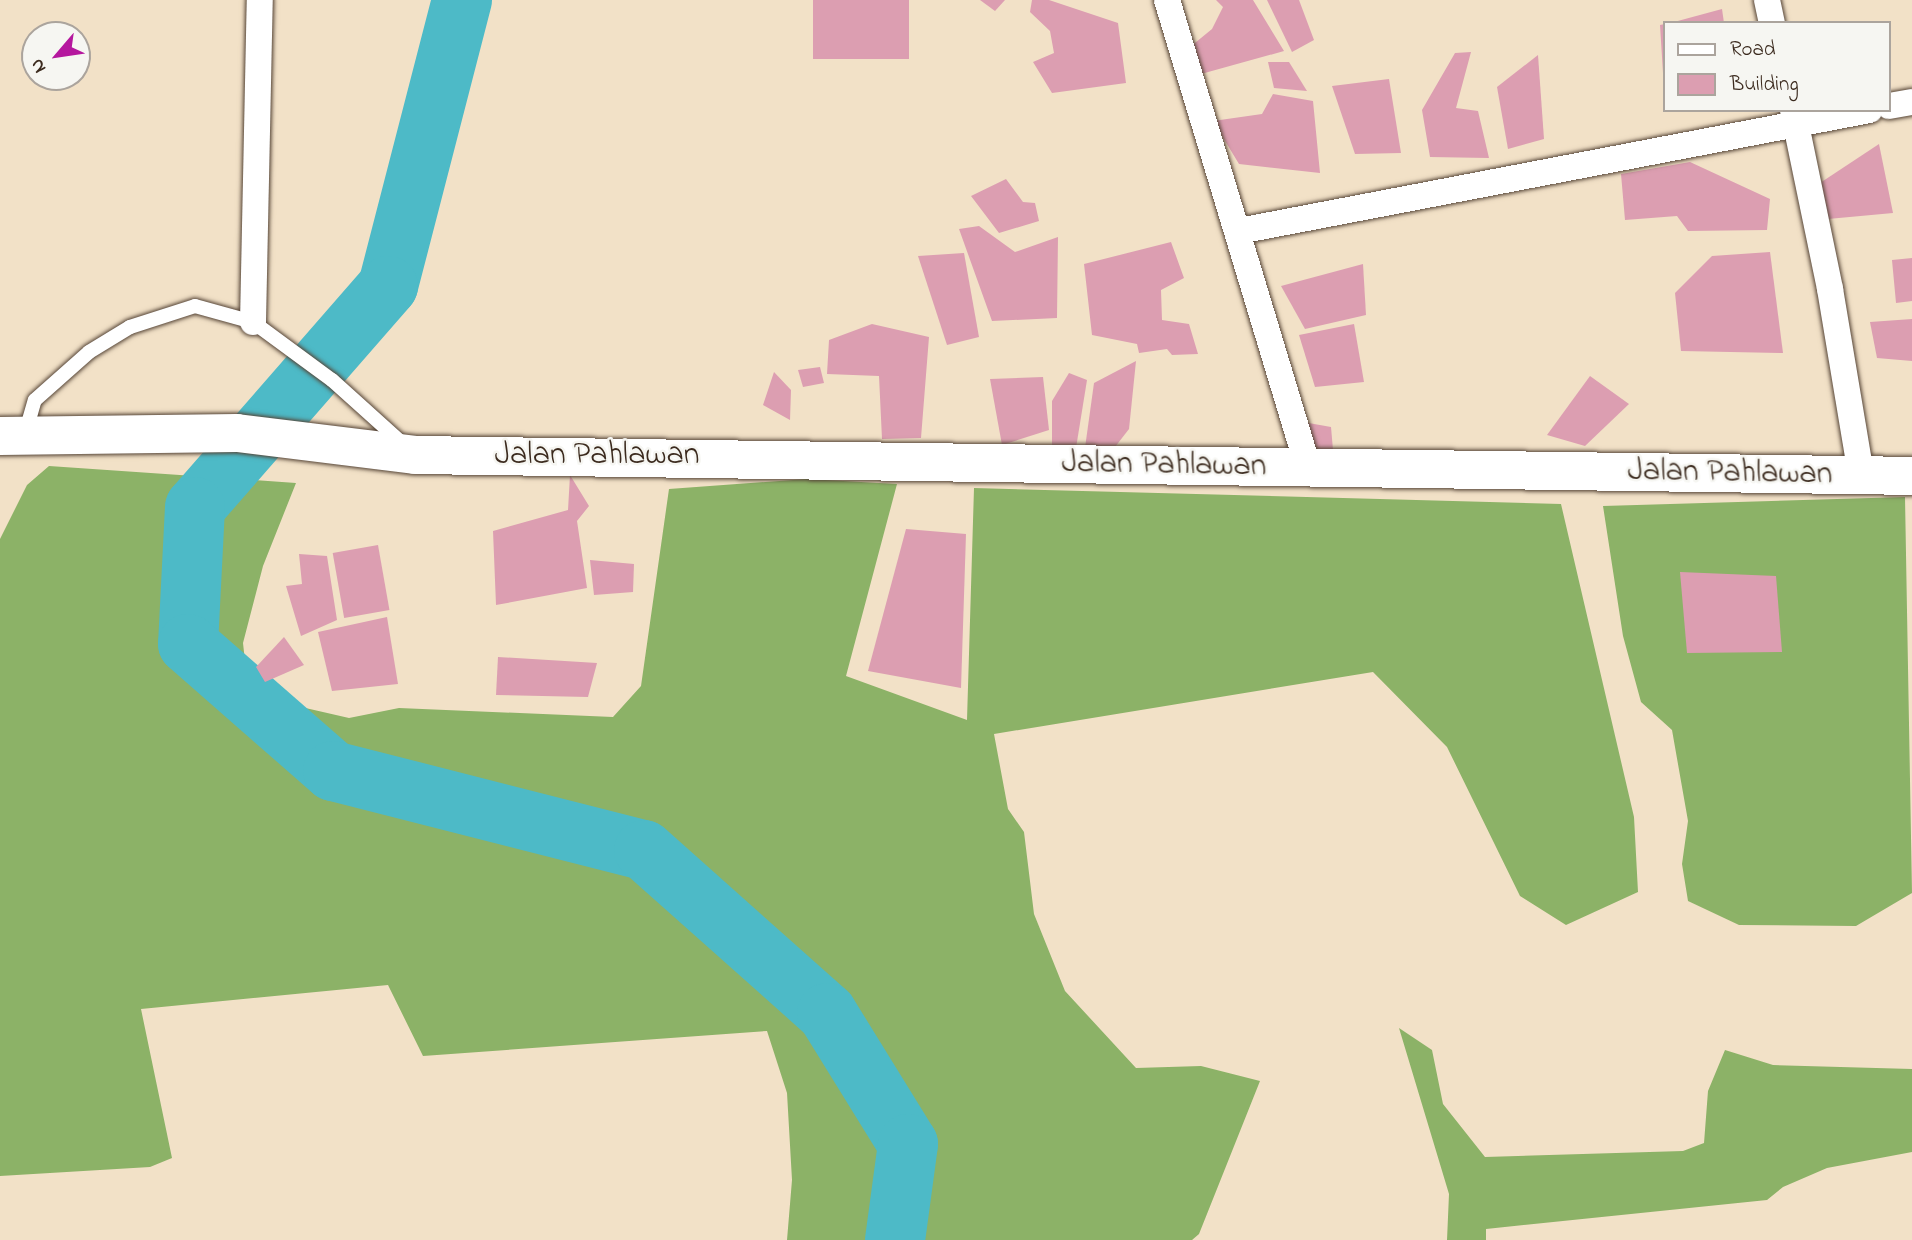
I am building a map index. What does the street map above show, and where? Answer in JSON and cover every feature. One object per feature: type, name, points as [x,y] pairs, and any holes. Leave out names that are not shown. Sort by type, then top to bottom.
[{"type":"main road","name":"Jalan Pahlawan","points":[[12,436],[237,433],[415,455],[690,456],[1309,470],[1912,476]]},
{"type":"street","points":[[253,322],[260,0]]},
{"type":"street","points":[[1167,0],[1240,231],[1309,470]]},
{"type":"street","points":[[1767,0],[1772,21]]},
{"type":"street","points":[[1891,106],[1912,102]]},
{"type":"street","points":[[1240,231],[1794,117],[1848,112]]},
{"type":"street","points":[[1794,117],[1861,475]]},
{"type":"lane","name":"Jalan Pahlawan","points":[[12,436],[35,400],[55,378],[130,327],[195,306],[253,322],[332,380],[415,455]]},
{"type":"green space","points":[[49,466],[296,483],[263,566],[243,643],[246,670],[275,701],[349,718],[399,708],[613,717],[641,686],[669,489],[807,479],[897,484],[846,676],[967,720],[974,488],[1561,504],[1634,817],[1638,892],[1566,925],[1520,896],[1447,747],[1373,672],[994,734],[1008,809],[1024,832],[1034,914],[1065,991],[1136,1068],[1201,1066],[1260,1081],[1199,1234],[1192,1240],[787,1240],[792,1180],[787,1093],[767,1031],[423,1056],[388,985],[141,1009],[172,1158],[150,1167],[0,1176],[0,539],[27,485]]},
{"type":"green space","points":[[1905,497],[1912,893],[1856,926],[1739,925],[1688,901],[1682,864],[1688,821],[1672,730],[1641,702],[1623,636],[1603,506]]},
{"type":"green space","points":[[1399,1028],[1432,1050],[1443,1104],[1485,1157],[1683,1151],[1704,1143],[1708,1091],[1725,1050],[1773,1065],[1912,1069],[1912,1152],[1827,1168],[1783,1187],[1767,1200],[1486,1229],[1486,1240],[1447,1240],[1449,1194]]},
{"type":"building","points":[[813,0],[909,0],[909,59],[813,59]]},
{"type":"building","points":[[980,0],[1005,0],[995,11]]},
{"type":"building","points":[[1032,0],[1049,0],[1118,23],[1126,83],[1052,93],[1033,62],[1054,53],[1050,31],[1030,12]]},
{"type":"building","points":[[1216,0],[1253,0],[1284,51],[1201,74],[1190,47],[1212,29],[1223,7]]},
{"type":"building","points":[[1267,0],[1299,0],[1314,40],[1292,52]]},
{"type":"building","points":[[1722,9],[1724,21],[1678,21]]},
{"type":"building","points":[[1664,24],[1664,73],[1663,73],[1660,25]]},
{"type":"building","points":[[1471,52],[1456,108],[1478,111],[1489,158],[1430,157],[1422,110],[1455,53]]},
{"type":"building","points":[[1538,55],[1544,139],[1508,149],[1497,87]]},
{"type":"building","points":[[1268,62],[1289,62],[1307,91],[1274,88]]},
{"type":"building","points":[[1389,79],[1401,153],[1355,154],[1332,86]]},
{"type":"building","points":[[1273,94],[1313,101],[1320,173],[1239,164],[1213,121],[1262,114]]},
{"type":"building","points":[[1879,144],[1893,213],[1828,219],[1820,183]]},
{"type":"building","points":[[1690,162],[1770,199],[1767,230],[1688,231],[1677,216],[1625,220],[1621,174]]},
{"type":"building","points":[[1006,179],[1023,202],[1035,203],[1039,221],[999,233],[971,196]]},
{"type":"building","points":[[979,226],[1015,252],[1058,237],[1057,318],[992,321],[959,229]]},
{"type":"building","points":[[1171,242],[1184,278],[1161,290],[1162,320],[1189,324],[1198,354],[1172,355],[1167,349],[1139,353],[1137,344],[1092,335],[1084,264]]},
{"type":"building","points":[[1770,252],[1783,353],[1681,351],[1675,293],[1712,256]]},
{"type":"building","points":[[964,253],[979,337],[947,345],[918,256]]},
{"type":"building","points":[[1912,258],[1912,301],[1896,303],[1892,260]]},
{"type":"building","points":[[1363,264],[1366,315],[1305,329],[1281,286]]},
{"type":"building","points":[[1912,319],[1912,361],[1877,358],[1870,322]]},
{"type":"building","points":[[872,324],[929,337],[921,438],[882,439],[879,376],[827,374],[829,340]]},
{"type":"building","points":[[1354,324],[1364,382],[1315,387],[1299,335]]},
{"type":"building","points":[[1136,361],[1129,429],[1108,456],[1084,455],[1094,383]]},
{"type":"building","points":[[820,367],[824,383],[803,387],[798,370]]},
{"type":"building","points":[[774,372],[791,390],[790,420],[763,405]]},
{"type":"building","points":[[1069,373],[1087,380],[1076,448],[1052,447],[1052,401]]},
{"type":"building","points":[[1590,376],[1629,404],[1585,446],[1547,435]]},
{"type":"building","points":[[1043,377],[1049,430],[1002,445],[990,379]]},
{"type":"building","points":[[1303,422],[1331,427],[1333,450],[1311,454]]},
{"type":"building","points":[[570,475],[589,506],[577,521],[587,588],[496,605],[493,531],[568,510]]},
{"type":"building","points":[[906,529],[966,534],[961,688],[868,671]]},
{"type":"building","points":[[378,545],[389,610],[344,618],[333,553]]},
{"type":"building","points":[[299,554],[327,556],[337,620],[301,636],[286,586],[302,584]]},
{"type":"building","points":[[590,560],[634,564],[633,592],[594,595]]},
{"type":"building","points":[[1680,572],[1776,576],[1782,652],[1687,653]]},
{"type":"building","points":[[387,617],[398,684],[332,691],[318,632]]},
{"type":"building","points":[[284,637],[304,665],[265,682],[256,667]]},
{"type":"building","points":[[498,657],[597,663],[588,697],[496,695]]},
{"type":"waterway","points":[[462,0],[388,286],[195,507],[188,644],[333,771],[644,850],[827,1013],[908,1144],[895,1240]]}]
